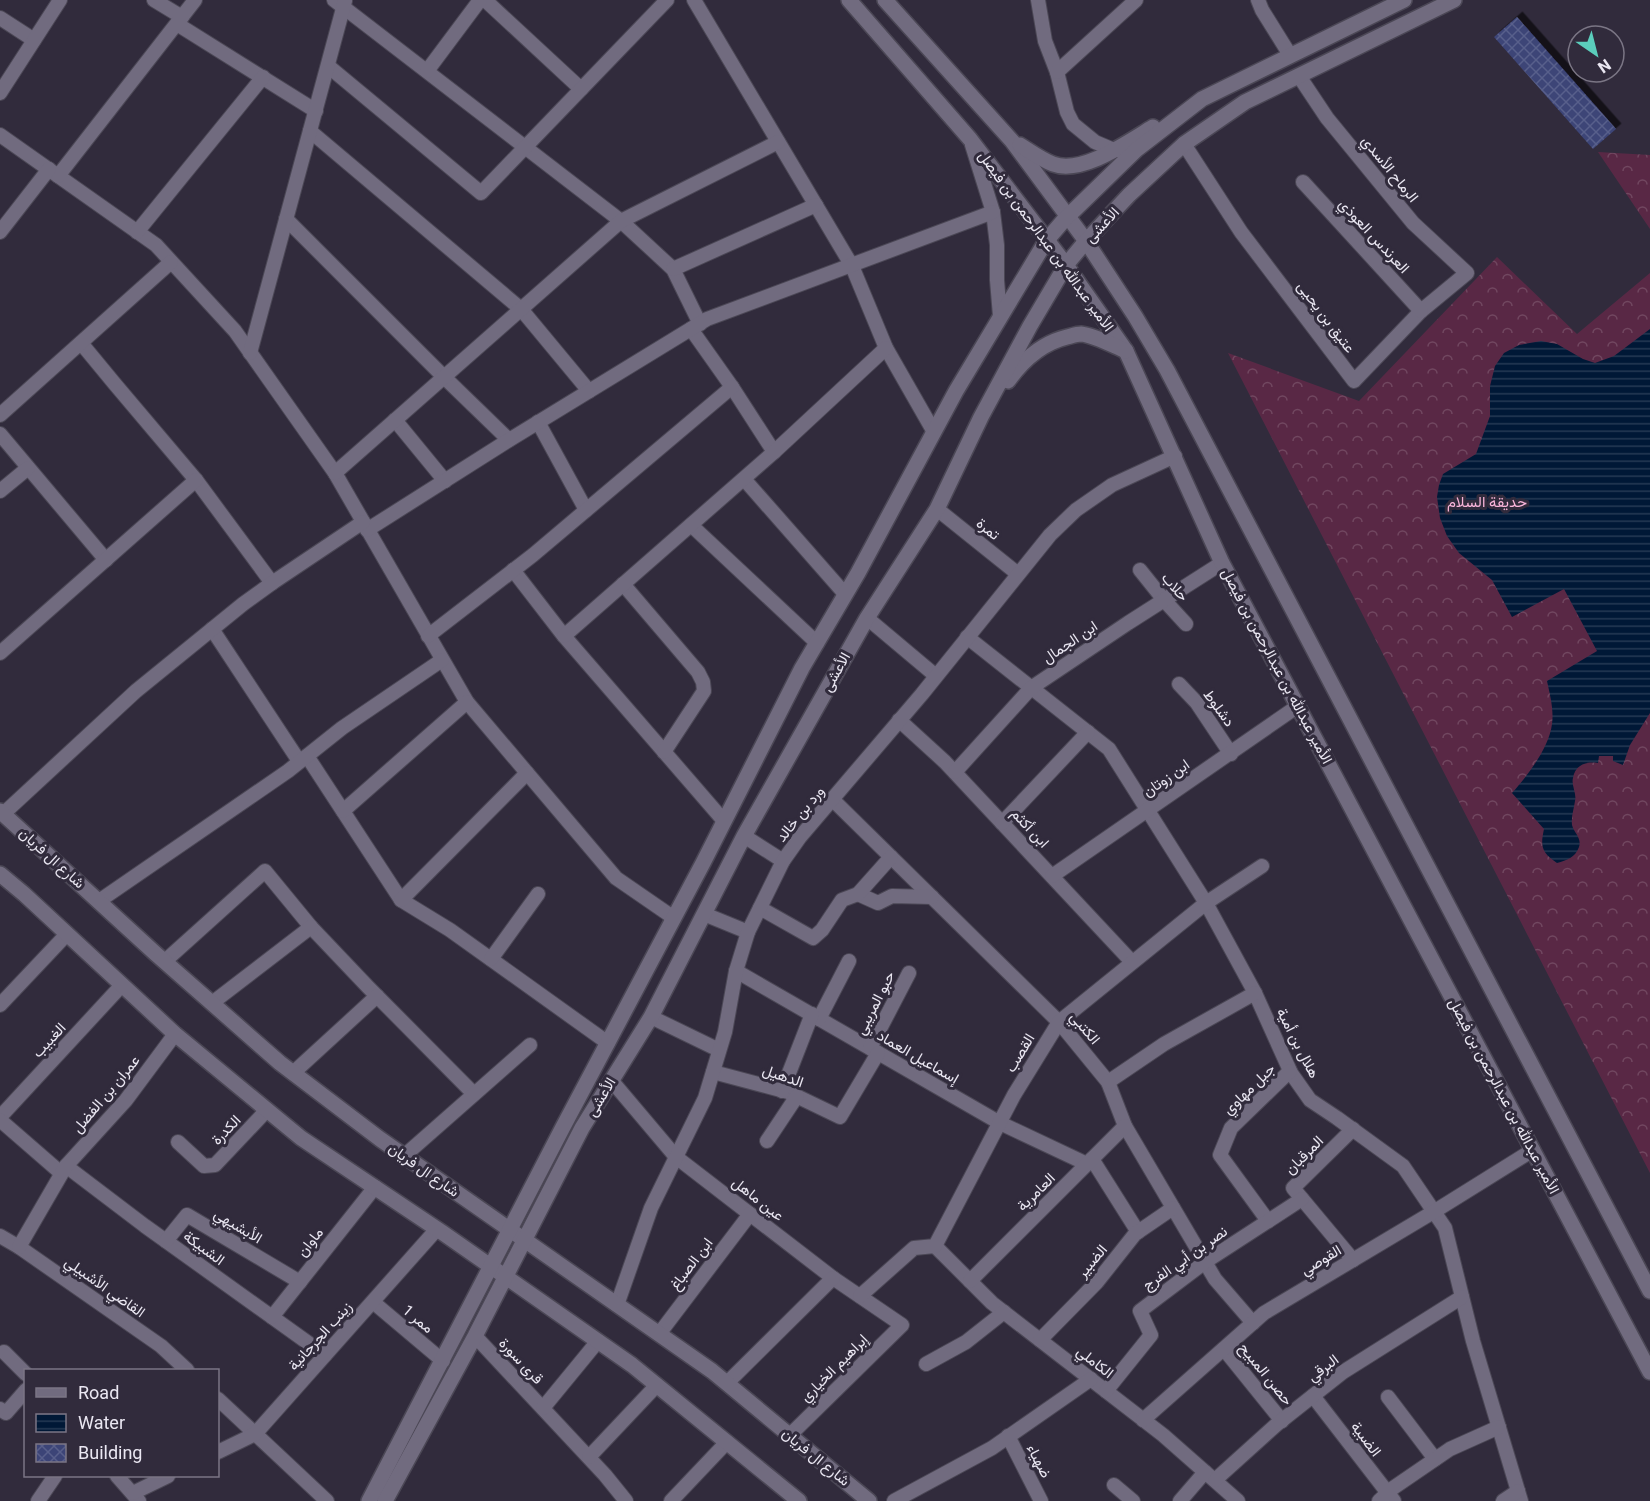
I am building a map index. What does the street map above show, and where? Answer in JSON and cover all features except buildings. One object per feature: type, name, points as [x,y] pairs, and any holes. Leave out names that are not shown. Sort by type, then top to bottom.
[{"type":"main road","name":"الأمير عبدالله بن عبدالرحمن بن فيصل","points":[[849,0],[970,139],[1066,265],[1126,351],[1222,563],[1650,1372]]},
{"type":"main road","name":"الأمير عبدالله بن عبدالرحمن بن فيصل","points":[[885,0],[1012,141],[1086,241],[1167,370],[1650,1291]]},
{"type":"main road","name":"الأعشى","points":[[369,1501],[802,668],[1000,316],[1046,241],[1068,216],[1136,150],[1202,99],[1404,0]]},
{"type":"main road","name":"الأعشى","points":[[385,1501],[475,1336],[582,1128],[651,1017],[744,836],[867,618],[937,509],[981,417],[1066,265],[1129,195],[1184,144],[1245,102],[1454,0]]},
{"type":"main road","points":[[1012,141],[1055,165],[1069,167],[1085,164],[1114,150],[1202,99]]},
{"type":"main road","points":[[981,417],[1016,369],[1031,354],[1056,340],[1081,334],[1126,351]]},
{"type":"main road","name":"شارع ال فريان","points":[[2,812],[165,961],[293,1073],[404,1156],[712,1371],[869,1501]]},
{"type":"main road","points":[[0,874],[175,1034],[302,1138],[506,1276],[632,1365],[799,1501]]},
{"type":"street","points":[[0,93],[60,0]]},
{"type":"street","points":[[154,0],[263,78],[316,111]]},
{"type":"street","points":[[0,232],[54,173],[195,0]]},
{"type":"street","points":[[427,71],[482,0],[581,89]]},
{"type":"street","points":[[328,66],[481,193],[667,0]]},
{"type":"street","points":[[694,0],[852,266],[886,348],[934,432]]},
{"type":"street","points":[[1038,0],[1045,41],[1057,72],[1067,112],[1073,124],[1095,142],[1114,150],[1136,150]]},
{"type":"street","points":[[1057,72],[1136,0]]},
{"type":"street","points":[[1258,0],[1290,55]]},
{"type":"street","points":[[250,353],[328,66],[341,2],[621,221],[673,268],[695,326],[774,452]]},
{"type":"street","points":[[0,18],[34,40]]},
{"type":"street","name":"الرماح الأسدي","points":[[1299,76],[1327,118],[1413,223],[1467,273]]},
{"type":"street","points":[[137,232],[263,78]]},
{"type":"street","points":[[310,131],[521,309],[589,391]]},
{"type":"street","points":[[0,135],[156,245],[236,332],[334,473],[467,702],[616,878],[674,918]]},
{"type":"street","points":[[970,139],[993,212],[998,245],[997,280],[1000,316]]},
{"type":"street","points":[[334,473],[621,221],[778,142]]},
{"type":"street","name":"عتيق بن يحيى","points":[[1184,144],[1241,232],[1354,381],[1421,311],[1467,273]]},
{"type":"street","name":"العرندس العوذي","points":[[1304,182],[1421,311]]},
{"type":"street","points":[[673,268],[816,205]]},
{"type":"street","points":[[2,812],[136,691],[272,583],[365,526],[445,481],[695,326],[707,319],[993,212]]},
{"type":"street","points":[[286,219],[508,440]]},
{"type":"street","points":[[0,415],[171,262]]},
{"type":"street","points":[[81,343],[196,480],[272,583]]},
{"type":"street","points":[[564,636],[744,479],[886,348]]},
{"type":"street","points":[[428,636],[513,570],[732,387]]},
{"type":"street","points":[[395,420],[445,481]]},
{"type":"street","points":[[538,422],[586,510]]},
{"type":"street","points":[[0,434],[106,560]]},
{"type":"street","name":"ورد بن خالد","points":[[617,1305],[651,1208],[705,1098],[725,1032],[742,950],[748,932],[783,861],[800,837],[936,676],[1050,535],[1076,510],[1112,485],[1175,456]]},
{"type":"street","points":[[0,491],[28,468]]},
{"type":"street","points":[[744,479],[845,594]]},
{"type":"street","points":[[0,652],[196,480]]},
{"type":"street","name":"تمرة","points":[[937,509],[1018,574]]},
{"type":"street","points":[[691,525],[817,643]]},
{"type":"street","name":"ابن الجمال","points":[[955,772],[1032,688],[1222,563]]},
{"type":"street","points":[[513,570],[564,636],[724,821]]},
{"type":"street","name":"حلاب","points":[[1140,570],[1186,624]]},
{"type":"street","points":[[623,584],[698,672],[703,682],[704,691],[664,752]]},
{"type":"street","points":[[867,618],[936,676]]},
{"type":"street","points":[[212,629],[343,811],[401,900],[450,930],[608,1043]]},
{"type":"street","name":"هلال بن أمية","points":[[967,637],[1109,749],[1206,903],[1255,993],[1290,1071],[1310,1100],[1403,1166],[1435,1211],[1445,1228],[1473,1341],[1520,1496]]},
{"type":"street","points":[[99,901],[303,758],[342,728],[442,660]]},
{"type":"street","name":"دشلوط","points":[[1179,684],[1197,703],[1231,754]]},
{"type":"street","points":[[343,811],[467,702]]},
{"type":"street","name":"ابن زوتان","points":[[1052,876],[1298,706]]},
{"type":"street","name":"ابن أكثم","points":[[899,720],[955,772],[1132,962]]},
{"type":"street","points":[[1002,823],[1088,732]]},
{"type":"street","points":[[401,900],[527,773]]},
{"type":"street","name":"الكتبي","points":[[832,799],[1059,1022],[1108,1082],[1125,1126],[1215,1279],[1253,1323]]},
{"type":"street","points":[[744,836],[783,861]]},
{"type":"street","points":[[760,908],[813,938],[822,930],[842,900],[858,894],[891,857]]},
{"type":"street","name":"القصب","points":[[935,1246],[1014,1095],[1059,1022],[1206,903],[1262,866]]},
{"type":"street","points":[[165,961],[265,871],[311,927],[474,1094]]},
{"type":"street","points":[[491,959],[538,894]]},
{"type":"street","points":[[858,894],[878,903],[892,896],[932,897]]},
{"type":"street","points":[[704,914],[748,932]]},
{"type":"street","points":[[212,1003],[311,927]]},
{"type":"street","points":[[1,1001],[67,934]]},
{"type":"street","points":[[782,1091],[815,1017],[849,961]]},
{"type":"street","name":"إسماعيل العماد","points":[[736,971],[1000,1123],[1089,1162]]},
{"type":"street","name":"حبو المريبي","points":[[840,1117],[874,1051],[909,973]]},
{"type":"street","name":"الغبيب","points":[[0,1119],[122,985]]},
{"type":"street","points":[[1108,1082],[1164,1044],[1255,993]]},
{"type":"street","points":[[293,1073],[377,996]]},
{"type":"street","points":[[651,1017],[719,1050]]},
{"type":"street","name":"عمران بن الفضل","points":[[19,1247],[63,1170],[126,1100],[175,1034]]},
{"type":"street","points":[[404,1156],[530,1045]]},
{"type":"street","name":"جبل مهاوي","points":[[1268,1221],[1221,1155],[1231,1128],[1290,1071]]},
{"type":"street","name":"الدهيل","points":[[713,1072],[782,1091],[840,1117]]},
{"type":"street","name":"عين ماهل","points":[[611,1080],[676,1157],[833,1278],[902,1325]]},
{"type":"street","points":[[767,1140],[796,1096]]},
{"type":"street","name":"الكدرة","points":[[178,1142],[204,1166],[215,1165],[267,1110]]},
{"type":"street","points":[[0,1119],[63,1170]]},
{"type":"street","name":"العامرية","points":[[970,1281],[1125,1126]]},
{"type":"street","name":"المرقبان","points":[[1353,1129],[1293,1188],[1353,1260]]},
{"type":"street","name":"القوصي","points":[[1143,1420],[1264,1313],[1533,1150]]},
{"type":"street","points":[[1089,1162],[1138,1232]]},
{"type":"street","name":"الشبيكة","points":[[63,1170],[325,1355]]},
{"type":"street","name":"ماوان","points":[[272,1317],[375,1187]]},
{"type":"street","name":"نصر بن أبي الفرج","points":[[1106,1390],[1151,1335],[1140,1311],[1205,1262],[1302,1198]]},
{"type":"street","name":"الضبير","points":[[1040,1340],[1097,1282],[1138,1232],[1173,1208]]},
{"type":"street","name":"ابن الصباغ","points":[[659,1334],[750,1214]]},
{"type":"street","name":"الأبشيهي","points":[[166,1241],[187,1215],[300,1282]]},
{"type":"street","name":"زينب الجرجانية","points":[[219,1452],[255,1434],[437,1229]]},
{"type":"street","name":"القاضي الأشبيلي","points":[[0,1236],[162,1346],[185,1369]]},
{"type":"street","points":[[860,1296],[914,1248],[935,1246]]},
{"type":"street","name":"الكاملي","points":[[935,1246],[992,1303],[1163,1435],[1238,1501]]},
{"type":"street","points":[[727,1383],[833,1278]]},
{"type":"street","name":"البرقي","points":[[1180,1501],[1343,1372],[1462,1297]]},
{"type":"street","name":"ممر 1","points":[[373,1302],[442,1361]]},
{"type":"street","points":[[926,1364],[966,1342],[1004,1312]]},
{"type":"street","name":"إبراهيم الخياري","points":[[790,1435],[902,1325]]},
{"type":"street","name":"قرى سورة","points":[[475,1336],[589,1457],[626,1501]]},
{"type":"street","name":"قرى سورة","points":[[543,1408],[597,1341]]},
{"type":"street","name":"حصن المبيح","points":[[1224,1349],[1282,1421]]},
{"type":"street","points":[[4,1352],[24,1372]]},
{"type":"street","points":[[894,1501],[992,1448],[1091,1379]]},
{"type":"street","points":[[589,1457],[657,1385]]},
{"type":"street","points":[[2,1415],[24,1392]]},
{"type":"street","name":"الضبية","points":[[1313,1396],[1386,1499]]},
{"type":"street","points":[[1388,1397],[1435,1459]]},
{"type":"street","points":[[219,1400],[327,1501]]},
{"type":"street","points":[[1386,1499],[1393,1488],[1450,1449],[1499,1427]]},
{"type":"street","name":"ضهياء","points":[[1008,1436],[1041,1501]]},
{"type":"street","points":[[671,1501],[727,1442]]},
{"type":"street","points":[[38,1501],[54,1477]]},
{"type":"street","points":[[118,1477],[136,1497],[166,1477]]},
{"type":"street","points":[[1114,1485],[1132,1501]]},
{"type":"street","points":[[1503,1501],[1520,1496]]},
{"type":"green space","points":[[1598,152],[1650,155],[1650,229]]},
{"type":"green space","name":"حديقة السلام","points":[[1497,257],[1577,334],[1650,273],[1650,1173],[1228,353],[1359,401]]},
{"type":"water","points":[[1650,329],[1650,713],[1630,745],[1623,765],[1613,761],[1613,756],[1599,756],[1598,763],[1585,763],[1576,770],[1573,781],[1575,798],[1572,822],[1579,847],[1573,856],[1557,863],[1543,849],[1544,829],[1512,793],[1537,761],[1550,733],[1552,713],[1547,681],[1597,651],[1564,589],[1512,617],[1492,580],[1459,553],[1447,536],[1440,518],[1437,497],[1439,485],[1443,474],[1476,454],[1490,416],[1490,386],[1495,366],[1504,353],[1519,345],[1541,341],[1557,344],[1595,363],[1614,356]]}]
